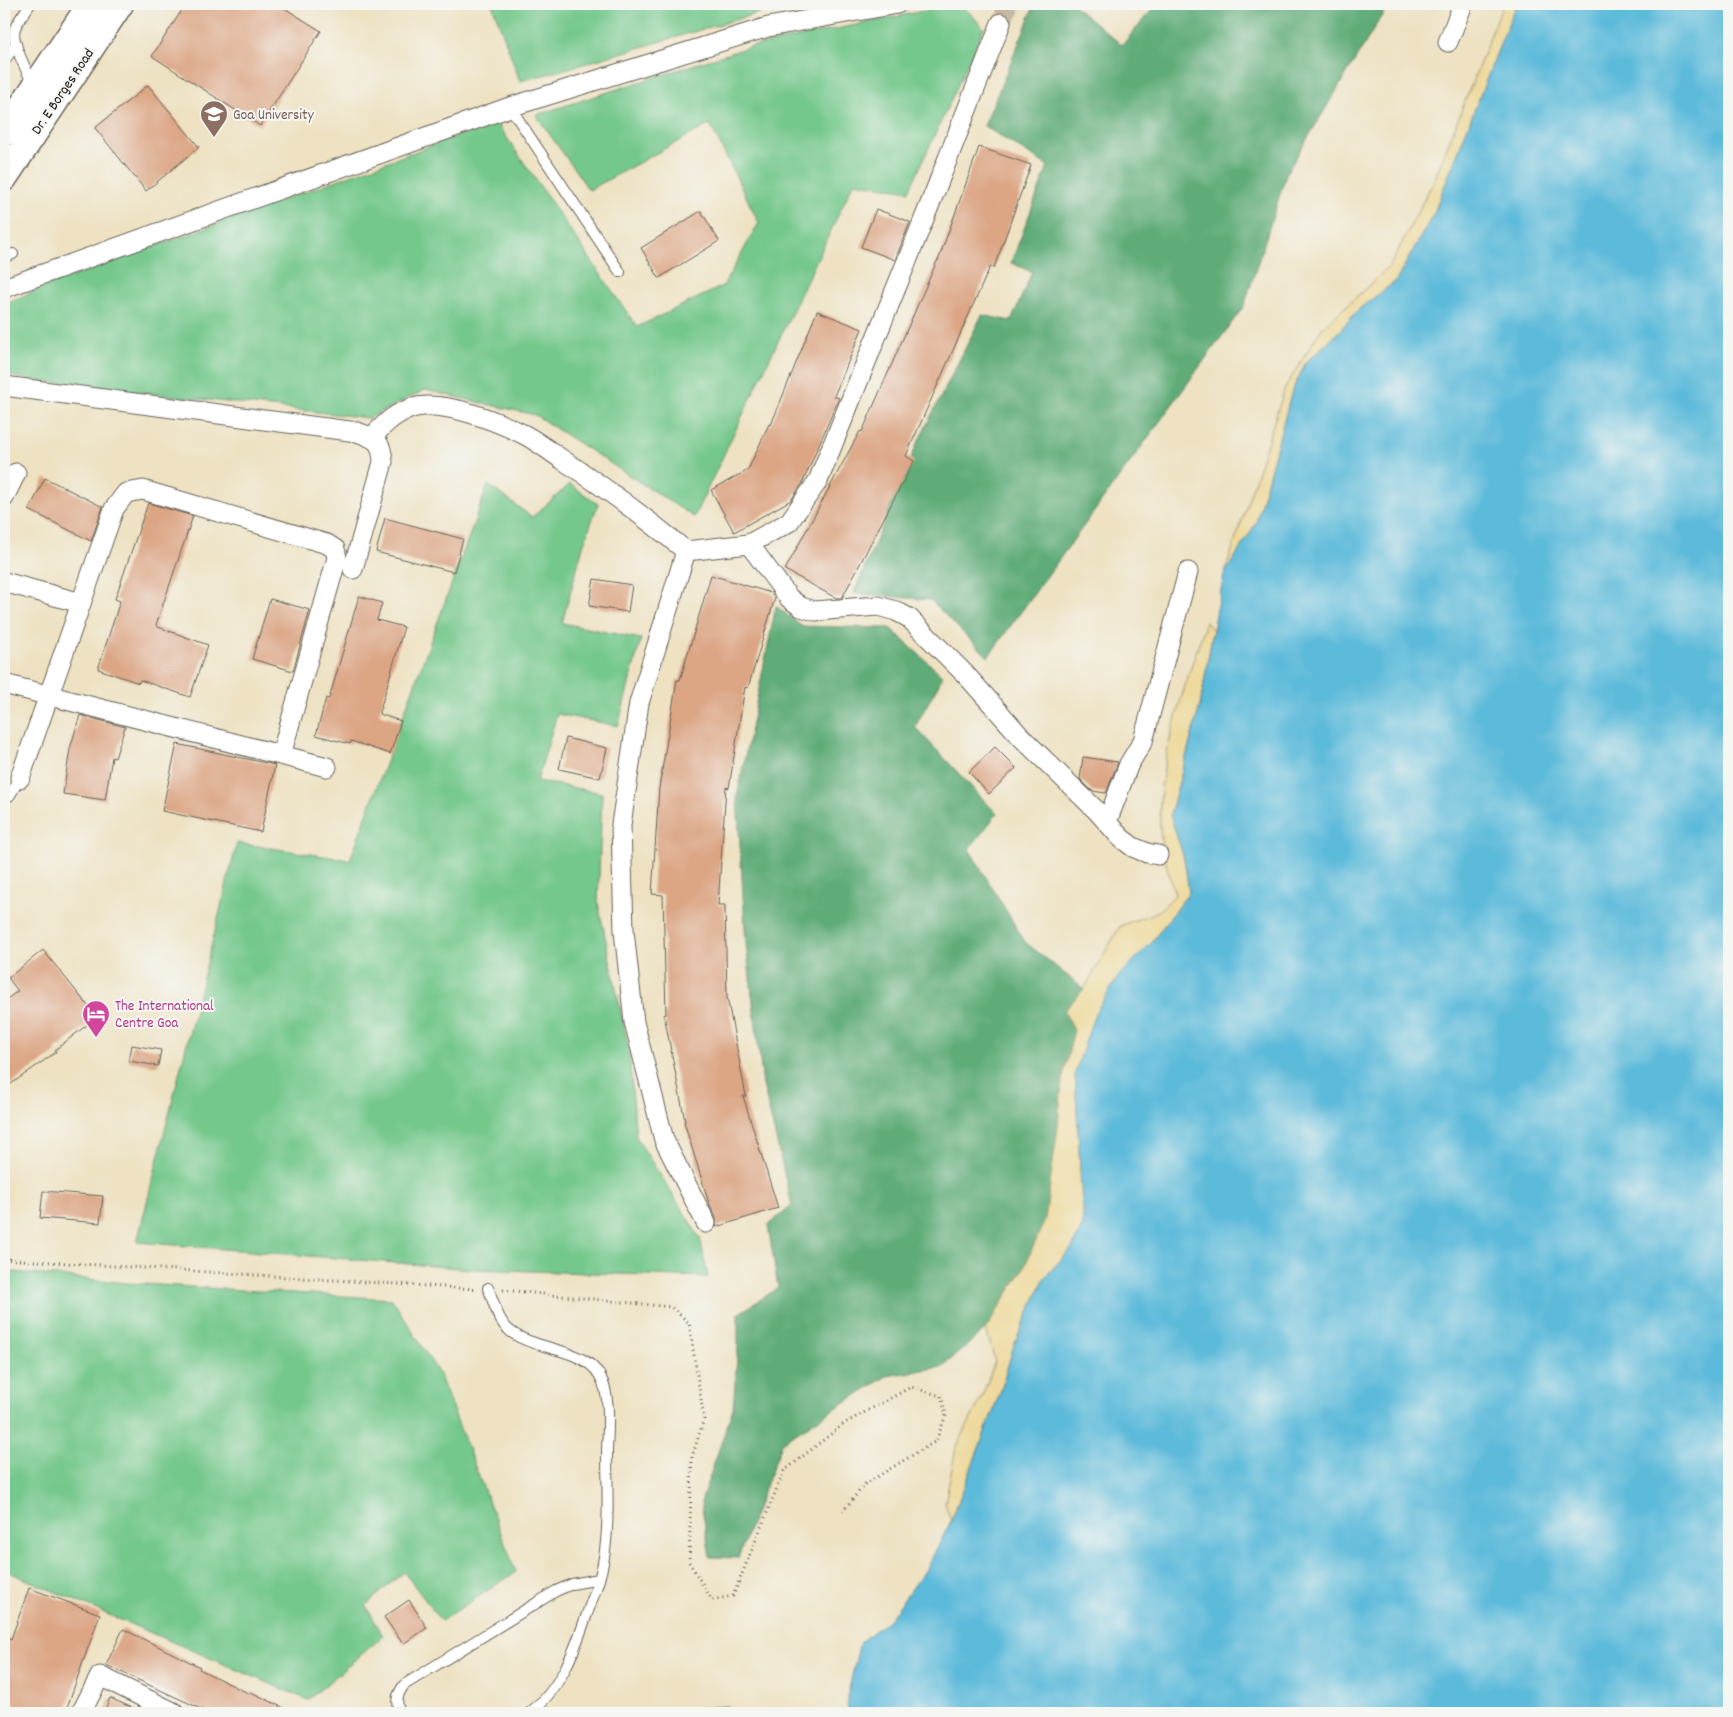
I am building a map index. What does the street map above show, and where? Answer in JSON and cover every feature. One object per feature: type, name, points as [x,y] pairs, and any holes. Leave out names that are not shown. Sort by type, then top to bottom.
[{"type":"main road","name":"Dr. E Borges Road","points":[[4,133],[90,4]]},
{"type":"main road","name":"Dr. E Borges Road","points":[[4,178],[120,4]]},
{"type":"street","points":[[4,288],[510,106],[768,27],[897,4]]},
{"type":"street","points":[[1448,42],[1463,4]]},
{"type":"street","points":[[372,437],[393,416],[413,408],[434,406],[462,410],[526,435],[591,478],[686,552],[748,544],[789,522],[818,481],[1001,22]]},
{"type":"street","points":[[4,386],[357,432],[372,437],[382,448],[383,462],[353,569]]},
{"type":"street","points":[[4,498],[16,473]]},
{"type":"street","points":[[20,778],[114,509],[126,493],[143,490],[327,544],[335,549],[337,558],[281,755]]},
{"type":"street","points":[[748,544],[790,598],[801,607],[815,610],[878,606],[896,611],[910,618],[967,676],[1021,737],[1121,838],[1133,847],[1146,853],[1158,855]]},
{"type":"street","points":[[686,552],[639,703],[621,825],[624,931],[634,1022],[664,1140],[706,1223]]},
{"type":"street","points":[[1107,822],[1129,764],[1143,741],[1188,572]]},
{"type":"street","points":[[4,582],[81,603]]},
{"type":"street","points":[[4,684],[326,767]]},
{"type":"street","points":[[81,1713],[100,1676],[175,1713]]},
{"type":"lane","points":[[30,4],[15,28],[14,36],[34,87]]},
{"type":"lane","points":[[4,61],[16,44]]},
{"type":"lane","points":[[510,106],[620,272]]},
{"type":"lane","points":[[4,800],[10,795],[20,778]]},
{"type":"lane","points":[[488,1288],[502,1321],[509,1331],[522,1339],[574,1356],[590,1364],[600,1374],[605,1388],[608,1420],[606,1537],[603,1563],[574,1650],[557,1683],[538,1707],[529,1713]]},
{"type":"lane","points":[[400,1713],[397,1706],[397,1695],[404,1685],[556,1591],[572,1584],[599,1579]]},
{"type":"path","points":[[4,1259],[476,1289],[488,1288],[671,1307],[689,1323],[704,1420],[692,1457],[689,1562],[712,1600],[733,1596],[784,1471],[845,1424],[911,1387],[941,1396],[946,1415],[936,1441],[865,1484],[843,1511]]},
{"type":"green space","points":[[492,4],[790,4],[520,81]]},
{"type":"green space","points":[[961,4],[984,28],[909,191],[854,182],[694,517],[535,415],[425,390],[369,418],[30,380],[4,374],[4,304],[41,288],[496,122],[637,327],[723,286],[759,223],[710,124],[589,190],[536,115],[749,47]]},
{"type":"green space","points":[[1035,4],[1072,4],[1122,45],[1157,4],[1389,4],[1287,172],[1244,306],[988,657],[930,600],[854,593],[916,446],[982,315],[1011,321],[1032,272],[1011,263],[1048,166],[984,126]]},
{"type":"green space","points":[[570,484],[598,504],[583,546],[562,623],[641,639],[618,726],[557,714],[537,781],[602,793],[598,903],[629,1050],[636,1137],[700,1238],[708,1277],[470,1269],[137,1242],[237,843],[350,860],[488,485],[532,517]]},
{"type":"green space","points":[[776,606],[801,626],[890,628],[943,676],[915,727],[997,814],[969,849],[1025,942],[1084,989],[1064,1011],[1074,1030],[1062,1081],[1058,1127],[1045,1220],[1024,1268],[986,1329],[942,1367],[887,1376],[783,1441],[738,1558],[710,1557],[701,1502],[733,1408],[738,1345],[738,1314],[778,1288],[768,1225],[792,1206],[763,1085],[746,944],[737,796]]},
{"type":"green space","points":[[4,1271],[127,1283],[392,1299],[439,1374],[516,1572],[441,1621],[404,1572],[366,1605],[383,1636],[308,1700],[4,1570]]},
{"type":"green space","points":[[728,1706],[730,1713],[681,1713],[680,1710]]},
{"type":"sand","points":[[1503,4],[1516,4],[1434,213],[1396,281],[1359,309],[1333,338],[1306,362],[1292,391],[1256,523],[1224,575],[1285,388],[1321,329],[1390,266],[1435,178]]},
{"type":"sand","points":[[1206,622],[1213,630],[1200,706],[1170,815],[1184,858],[1189,892],[1151,943],[1120,974],[1075,1073],[1083,1225],[1072,1248],[1045,1277],[1014,1345],[1000,1393],[951,1521],[945,1503],[956,1448],[982,1397],[995,1361],[986,1329],[1024,1268],[1045,1220],[1058,1127],[1062,1081],[1074,1030],[1064,1011],[1084,989],[1120,926],[1159,911],[1175,895],[1161,839],[1162,785],[1166,757],[1180,701]]},
{"type":"water","points":[[1516,4],[1729,4],[1729,1713],[848,1713],[847,1697],[860,1642],[889,1620],[927,1568],[951,1521],[1000,1393],[1014,1345],[1045,1277],[1072,1248],[1083,1225],[1075,1073],[1095,1013],[1120,974],[1151,943],[1189,892],[1184,858],[1170,815],[1200,706],[1224,575],[1256,523],[1292,391],[1306,362],[1333,338],[1359,309],[1396,281],[1434,213]]},
{"type":"building","points":[[186,4],[278,4],[321,31],[260,126],[152,56]]},
{"type":"building","points":[[148,85],[199,147],[146,191],[95,128]]},
{"type":"building","points":[[979,147],[1031,165],[994,268],[990,267],[906,456],[914,461],[842,598],[836,598],[785,570],[860,431],[862,432],[938,261]]},
{"type":"building","points":[[876,209],[910,222],[895,260],[861,247]]},
{"type":"building","points":[[701,211],[719,241],[659,278],[641,248]]},
{"type":"building","points":[[817,311],[862,329],[834,396],[839,398],[802,484],[791,500],[734,532],[711,490],[748,470],[769,424],[771,425]]},
{"type":"building","points":[[45,478],[103,507],[91,541],[29,510]]},
{"type":"building","points":[[148,503],[193,516],[156,625],[208,645],[190,697],[140,680],[139,683],[98,669],[120,601],[115,599]]},
{"type":"building","points":[[385,518],[463,539],[454,572],[376,552]]},
{"type":"building","points":[[711,575],[771,593],[775,598],[748,688],[745,687],[729,788],[726,787],[718,905],[725,905],[727,997],[746,1096],[743,1096],[778,1208],[716,1227],[716,1218],[709,1203],[684,1122],[664,1015],[666,1014],[663,895],[652,894],[659,788],[677,680],[680,680]]},
{"type":"building","points":[[594,579],[632,585],[628,612],[589,606]]},
{"type":"building","points":[[359,596],[382,603],[377,620],[404,627],[379,714],[401,721],[390,754],[351,741],[350,744],[316,735],[326,698],[329,699]]},
{"type":"building","points":[[270,599],[310,610],[293,671],[252,659]]},
{"type":"building","points":[[80,715],[125,727],[115,758],[112,757],[105,800],[63,794],[70,749]]},
{"type":"building","points":[[566,738],[607,748],[600,778],[559,769]]},
{"type":"building","points":[[177,744],[275,765],[261,832],[162,811]]},
{"type":"building","points":[[995,747],[1016,768],[989,794],[969,772]]},
{"type":"building","points":[[1083,757],[1118,762],[1106,793],[1092,791],[1080,779]]},
{"type":"building","points":[[43,950],[97,1017],[55,1050],[56,1052],[4,1089],[4,1001],[18,991],[8,978]]},
{"type":"building","points":[[132,1045],[161,1050],[158,1066],[129,1061]]},
{"type":"building","points":[[43,1191],[103,1196],[100,1223],[40,1218]]},
{"type":"building","points":[[29,1588],[100,1614],[65,1713],[4,1713],[4,1637],[11,1639]]},
{"type":"building","points":[[409,1600],[427,1628],[403,1644],[384,1617]]},
{"type":"building","points":[[123,1629],[200,1667],[199,1669],[294,1713],[210,1713],[106,1665]]},
{"type":"building","points":[[110,1698],[144,1713],[104,1713]]},
{"type":"tunnel","points":[[1001,23],[1008,4]]},
{"type":"place","name":"Goa University","points":[[214,138]]},
{"type":"place","name":"The International Centre Goa","points":[[96,1038]]}]
